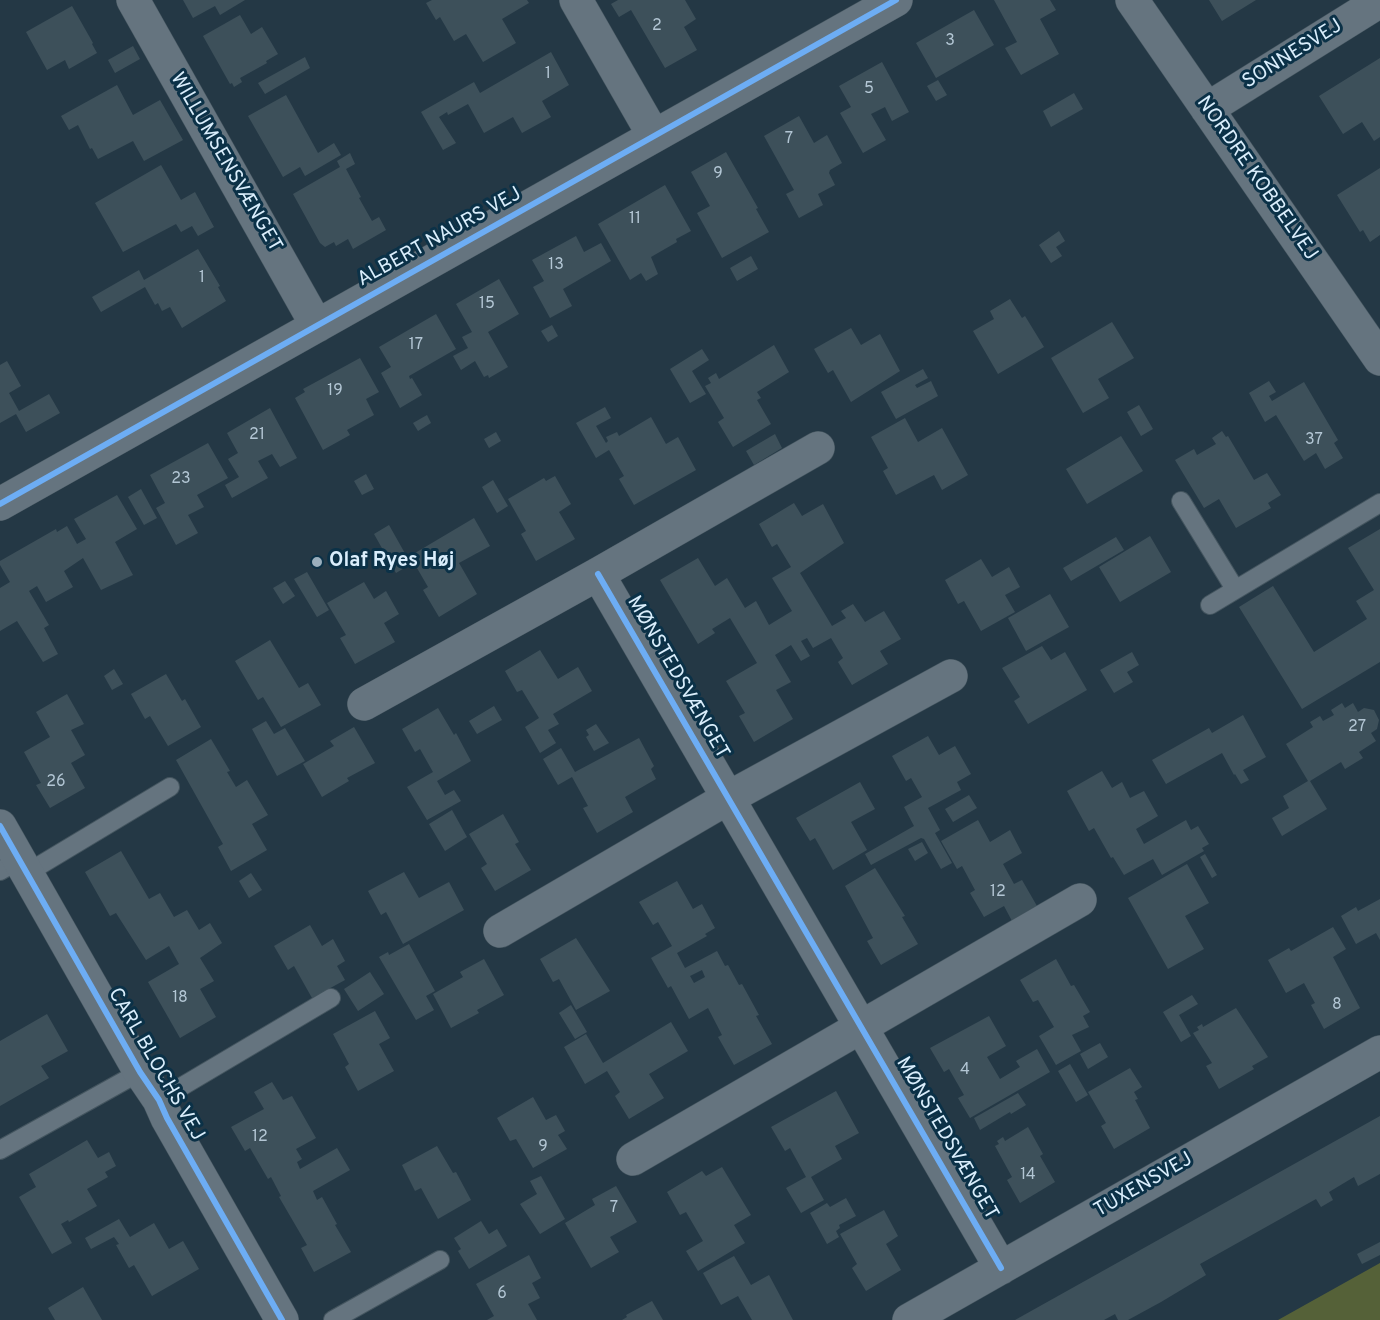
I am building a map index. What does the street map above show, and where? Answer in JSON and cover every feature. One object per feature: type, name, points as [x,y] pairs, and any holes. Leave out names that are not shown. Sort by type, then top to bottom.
[{"type":"street","name":"WILLUMSENSVÆNGET","points":[[132,0],[317,326]]},
{"type":"street","points":[[576,0],[654,136]]},
{"type":"street","name":"ALBERT NAURS VEJ","points":[[0,504],[896,0]]},
{"type":"street","name":"NORDRE KOBBELVEJ","points":[[1132,0],[1380,359]]},
{"type":"street","name":"SONNESVEJ","points":[[1207,109],[1380,1]]},
{"type":"street","points":[[364,704],[818,448]]},
{"type":"street","name":"MØNSTEDSVÆNGET","points":[[598,574],[1001,1268]]},
{"type":"street","points":[[500,931],[728,798],[951,676]]},
{"type":"street","name":"CARL BLOCHS VEJ","points":[[0,826],[15,868],[159,1100],[167,1118],[282,1320]]},
{"type":"street","points":[[633,1159],[1080,900]]},
{"type":"street","name":"TUXENSVEJ","points":[[909,1320],[1380,1052]]},
{"type":"lane","points":[[1181,501],[1235,590]]},
{"type":"lane","points":[[1210,605],[1380,503]]},
{"type":"lane","points":[[15,868],[170,787]]},
{"type":"lane","points":[[159,1100],[331,998]]},
{"type":"lane","points":[[0,1150],[140,1072]]},
{"type":"lane","points":[[333,1320],[440,1260]]},
{"type":"green space","points":[[1380,1263],[1380,1320],[1278,1320]]},
{"type":"building","points":[[183,0],[245,0],[220,15],[215,6],[193,18]]},
{"type":"building","points":[[432,0],[527,0],[529,3],[502,19],[516,43],[483,62],[466,34],[454,41],[440,17],[436,20],[426,3]]},
{"type":"building","points":[[618,0],[685,0],[696,19],[684,27],[697,50],[665,68],[631,10],[619,17],[611,4]]},
{"type":"building","points":[[994,0],[1050,0],[1056,10],[1040,19],[1059,54],[1021,75],[1005,48],[1017,42]]},
{"type":"building","points":[[1209,0],[1256,0],[1222,21]]},
{"type":"building","points":[[72,6],[97,53],[69,69],[65,60],[47,70],[26,32]]},
{"type":"building","points":[[974,10],[994,45],[936,78],[916,43]]},
{"type":"building","points":[[240,15],[251,34],[262,27],[278,54],[240,78],[242,82],[234,87],[232,83],[230,84],[203,36]]},
{"type":"building","points":[[133,46],[140,59],[115,73],[108,60]]},
{"type":"building","points":[[551,52],[569,85],[542,101],[551,117],[522,133],[513,117],[484,133],[468,104],[448,115],[447,112],[439,117],[456,143],[443,150],[421,112],[474,82],[480,93]]},
{"type":"building","points":[[305,57],[310,68],[265,94],[258,83]]},
{"type":"building","points":[[1380,58],[1380,137],[1374,141],[1362,122],[1343,134],[1319,96]]},
{"type":"building","points":[[882,62],[909,112],[892,121],[885,107],[871,114],[886,140],[863,153],[840,113],[851,107],[839,86]]},
{"type":"building","points":[[938,80],[947,95],[936,101],[927,86]]},
{"type":"building","points":[[117,85],[133,115],[160,100],[183,140],[144,161],[133,141],[98,159],[92,148],[90,149],[78,125],[69,130],[61,116]]},
{"type":"building","points":[[1074,93],[1083,109],[1051,127],[1043,111]]},
{"type":"building","points":[[286,95],[318,153],[334,143],[341,155],[305,176],[300,167],[283,177],[248,116]]},
{"type":"building","points":[[799,116],[814,143],[827,135],[842,163],[829,173],[835,185],[818,194],[823,205],[799,218],[786,194],[794,190],[764,136]]},
{"type":"building","points":[[726,152],[769,232],[722,258],[697,213],[710,206],[691,172]]},
{"type":"building","points":[[350,153],[355,164],[346,169],[361,197],[359,198],[372,221],[379,217],[386,230],[353,249],[348,239],[336,246],[334,242],[325,247],[320,243],[293,194],[340,167],[337,161]]},
{"type":"building","points":[[161,165],[181,200],[195,192],[214,227],[198,236],[192,226],[181,232],[176,224],[123,252],[95,203]]},
{"type":"building","points":[[1380,168],[1380,235],[1370,242],[1363,230],[1360,232],[1337,195]]},
{"type":"building","points":[[665,185],[691,231],[651,257],[658,274],[646,281],[641,273],[630,280],[598,224]]},
{"type":"building","points":[[1059,231],[1065,241],[1056,247],[1062,256],[1051,263],[1039,245]]},
{"type":"building","points":[[576,236],[584,252],[601,243],[611,261],[563,289],[572,306],[550,318],[533,287],[544,281],[532,260]]},
{"type":"building","points":[[198,249],[220,286],[218,287],[226,301],[182,328],[170,307],[162,311],[158,303],[155,305],[145,287],[101,312],[92,297],[139,270],[144,280]]},
{"type":"building","points":[[751,256],[758,269],[737,281],[730,268]]},
{"type":"building","points":[[499,279],[519,314],[488,332],[508,367],[489,378],[488,375],[484,377],[475,361],[461,370],[453,356],[468,348],[462,337],[472,332],[456,304]]},
{"type":"building","points":[[1010,299],[1022,318],[1025,316],[1044,347],[998,374],[973,331],[994,319],[990,311]]},
{"type":"building","points":[[436,314],[456,349],[409,376],[422,395],[400,408],[381,373],[391,367],[379,347]]},
{"type":"building","points":[[1112,322],[1134,358],[1098,379],[1109,398],[1083,413],[1051,358]]},
{"type":"building","points":[[552,325],[558,336],[548,342],[541,331]]},
{"type":"building","points":[[851,328],[861,345],[880,334],[900,371],[851,402],[833,370],[828,373],[814,349]]},
{"type":"building","points":[[774,345],[789,372],[757,392],[761,398],[757,400],[771,424],[733,447],[718,422],[724,418],[705,386],[711,383],[708,378],[716,373],[719,379]]},
{"type":"building","points":[[702,349],[709,360],[692,371],[706,394],[690,403],[670,369]]},
{"type":"building","points":[[360,358],[379,392],[366,399],[374,415],[347,430],[350,435],[323,450],[295,398],[305,392],[303,389]]},
{"type":"building","points":[[7,361],[21,386],[9,393],[19,411],[49,394],[60,413],[26,432],[16,414],[0,423],[0,365]]},
{"type":"building","points":[[923,369],[928,378],[915,385],[917,388],[931,381],[938,396],[896,419],[881,392]]},
{"type":"building","points":[[1269,381],[1276,392],[1269,396],[1272,401],[1304,382],[1338,440],[1334,443],[1343,458],[1325,469],[1316,453],[1304,461],[1276,415],[1265,422],[1249,393]]},
{"type":"building","points":[[1139,405],[1153,429],[1141,436],[1127,412]]},
{"type":"building","points":[[605,407],[611,418],[596,426],[606,443],[608,441],[606,437],[617,432],[619,436],[651,417],[666,444],[678,437],[696,470],[634,505],[619,479],[624,476],[609,450],[596,458],[576,423]]},
{"type":"building","points":[[270,408],[297,458],[280,467],[272,454],[258,461],[268,478],[232,498],[225,485],[239,477],[228,459],[238,453],[227,433]]},
{"type":"building","points":[[427,415],[431,423],[418,431],[413,423]]},
{"type":"building","points":[[905,418],[918,442],[942,428],[968,475],[942,490],[934,475],[896,495],[883,471],[888,468],[871,437]]},
{"type":"building","points":[[1222,431],[1226,437],[1228,436],[1254,480],[1267,473],[1281,495],[1268,503],[1271,508],[1236,528],[1219,499],[1204,508],[1175,460],[1194,449],[1197,455],[1216,444],[1212,438]]},
{"type":"building","points":[[496,432],[501,441],[489,448],[484,439]]},
{"type":"building","points":[[775,434],[782,448],[754,465],[746,451]]},
{"type":"building","points":[[1121,436],[1143,471],[1087,504],[1066,469]]},
{"type":"building","points":[[208,443],[228,478],[197,495],[204,507],[188,515],[198,533],[176,545],[156,508],[165,503],[150,475]]},
{"type":"building","points":[[366,474],[374,489],[362,495],[354,481]]},
{"type":"building","points":[[555,476],[571,504],[559,512],[575,539],[536,561],[521,534],[526,531],[508,499],[544,478],[546,481]]},
{"type":"building","points":[[493,480],[508,506],[497,513],[482,487]]},
{"type":"building","points":[[141,489],[157,518],[144,525],[128,497]]},
{"type":"building","points":[[117,495],[137,529],[115,542],[133,575],[101,590],[83,558],[64,571],[73,587],[46,602],[37,586],[29,591],[49,625],[44,628],[58,654],[43,662],[17,621],[0,631],[0,588],[10,582],[0,561],[56,529],[57,532],[67,526],[77,544],[86,539],[74,519]]},
{"type":"building","points":[[794,503],[802,516],[823,504],[844,543],[800,573],[832,626],[846,618],[841,611],[853,604],[865,622],[884,611],[901,639],[880,651],[888,664],[852,685],[838,662],[843,658],[831,638],[813,648],[807,638],[801,641],[810,656],[801,661],[791,645],[775,655],[791,682],[776,690],[793,719],[754,742],[739,716],[745,713],[726,681],[757,663],[730,618],[712,629],[715,633],[698,644],[660,580],[698,558],[715,586],[727,578],[745,608],[756,601],[769,625],[792,611],[772,578],[791,567],[777,544],[772,547],[759,524]]},
{"type":"building","points":[[474,518],[490,546],[459,563],[477,594],[439,617],[423,590],[428,587],[410,556]]},
{"type":"building","points":[[389,525],[411,564],[396,573],[374,534]]},
{"type":"building","points":[[1380,529],[1380,662],[1302,709],[1239,607],[1273,586],[1314,652],[1367,619],[1356,601],[1374,590],[1348,548]]},
{"type":"building","points":[[1150,536],[1171,572],[1120,602],[1099,567]]},
{"type":"building","points":[[1116,537],[1124,550],[1071,581],[1063,568]]},
{"type":"building","points":[[981,559],[992,577],[1009,567],[1020,587],[1005,595],[1015,612],[981,631],[964,601],[958,604],[945,580]]},
{"type":"building","points":[[307,572],[329,610],[317,617],[294,579]]},
{"type":"building","points":[[285,581],[295,596],[283,604],[273,588]]},
{"type":"building","points":[[364,582],[374,599],[386,591],[399,614],[384,623],[395,642],[355,664],[340,638],[346,635],[327,603]]},
{"type":"building","points":[[1050,594],[1069,627],[1026,651],[1008,618]]},
{"type":"building","points":[[270,640],[299,688],[308,683],[321,705],[281,727],[263,697],[258,700],[235,661]]},
{"type":"building","points":[[1042,646],[1051,660],[1065,652],[1087,690],[1028,724],[1014,701],[1020,697],[1002,668]]},
{"type":"building","points":[[540,650],[558,679],[578,667],[592,691],[553,714],[559,724],[548,730],[556,743],[540,753],[525,727],[539,718],[522,690],[517,692],[505,671]]},
{"type":"building","points":[[1132,652],[1139,665],[1127,672],[1133,682],[1114,693],[1100,670]]},
{"type":"building","points":[[114,669],[123,684],[112,690],[104,676]]},
{"type":"building","points":[[166,674],[182,701],[185,699],[201,727],[168,746],[150,716],[145,719],[131,694]]},
{"type":"building","points":[[67,694],[84,724],[71,730],[85,755],[71,763],[85,788],[50,808],[36,785],[41,783],[24,752],[50,737],[36,712]]},
{"type":"building","points":[[1342,703],[1345,708],[1353,703],[1358,712],[1364,708],[1374,710],[1379,720],[1377,729],[1371,733],[1376,741],[1359,752],[1363,758],[1345,769],[1341,762],[1310,781],[1327,809],[1282,836],[1272,818],[1289,808],[1283,796],[1308,781],[1286,744],[1313,727],[1310,722],[1320,716],[1323,721],[1334,715],[1331,710]]},
{"type":"building","points":[[494,706],[502,720],[477,734],[469,721]]},
{"type":"building","points":[[438,708],[454,735],[456,733],[471,761],[437,781],[445,795],[454,790],[461,801],[427,820],[407,787],[433,772],[420,749],[415,752],[402,729]]},
{"type":"building","points":[[1243,715],[1266,757],[1243,770],[1249,780],[1241,784],[1222,753],[1166,784],[1152,760],[1209,728],[1212,733]]},
{"type":"building","points":[[266,721],[274,734],[285,728],[305,761],[277,776],[252,729]]},
{"type":"building","points":[[596,724],[609,743],[594,751],[586,737],[589,735],[586,730]]},
{"type":"building","points":[[354,727],[375,763],[347,778],[349,781],[322,797],[303,764],[334,746],[330,741]]},
{"type":"building","points":[[928,736],[939,755],[955,746],[971,774],[957,782],[961,790],[928,808],[940,830],[935,833],[952,863],[941,869],[924,839],[921,838],[871,865],[865,854],[914,826],[904,807],[922,797],[911,778],[906,781],[892,756]]},
{"type":"building","points":[[639,738],[654,766],[651,769],[656,779],[625,797],[633,812],[597,833],[583,808],[588,806],[572,777],[558,785],[543,759],[561,748],[575,772]]},
{"type":"building","points":[[211,739],[230,771],[227,772],[236,787],[247,780],[268,815],[252,824],[267,850],[231,871],[218,847],[223,844],[176,760]]},
{"type":"building","points":[[1102,771],[1112,788],[1122,782],[1130,798],[1144,791],[1158,816],[1136,829],[1144,844],[1186,820],[1191,830],[1198,826],[1209,844],[1202,848],[1204,851],[1162,875],[1153,859],[1124,875],[1113,857],[1111,858],[1094,828],[1089,831],[1067,791]]},
{"type":"building","points":[[860,782],[875,809],[851,822],[867,850],[833,870],[815,838],[810,841],[796,818]]},
{"type":"building","points":[[969,795],[977,808],[953,822],[945,809]]},
{"type":"building","points":[[452,810],[467,837],[445,851],[429,824]]},
{"type":"building","points":[[503,814],[519,842],[515,844],[531,870],[495,891],[481,868],[487,864],[469,834]]},
{"type":"building","points":[[978,820],[990,842],[1010,830],[1022,853],[1003,864],[1014,884],[1022,880],[1037,906],[1012,921],[1004,906],[984,917],[970,893],[975,890],[962,866],[957,869],[941,841]]},
{"type":"building","points":[[922,842],[928,853],[915,861],[908,849]]},
{"type":"building","points":[[121,851],[149,899],[160,893],[174,917],[187,910],[199,930],[210,923],[222,943],[200,958],[214,981],[200,989],[216,1017],[180,1038],[148,982],[179,964],[169,946],[146,960],[116,913],[110,916],[85,872]]},
{"type":"building","points":[[1205,854],[1217,875],[1212,878],[1200,857]]},
{"type":"building","points":[[1187,864],[1209,903],[1185,916],[1204,949],[1168,969],[1128,898]]},
{"type":"building","points":[[875,868],[905,916],[902,917],[918,944],[881,965],[867,941],[873,938],[845,886]]},
{"type":"building","points":[[404,872],[419,898],[449,882],[464,910],[403,944],[386,912],[381,915],[368,891]]},
{"type":"building","points":[[251,873],[262,890],[249,898],[239,881]]},
{"type":"building","points":[[677,881],[693,909],[702,904],[715,928],[705,934],[707,936],[677,953],[685,968],[717,951],[739,985],[742,984],[772,1044],[734,1065],[718,1037],[722,1035],[708,1008],[689,1019],[671,986],[668,988],[651,958],[672,946],[658,922],[653,925],[639,902]],"holes":[[[702,970],[705,977],[694,983],[690,976]]]},
{"type":"building","points":[[1380,899],[1380,940],[1376,933],[1356,944],[1341,916],[1356,907],[1358,911]]},
{"type":"building","points":[[310,925],[322,946],[333,939],[345,961],[337,966],[345,980],[312,998],[294,966],[288,970],[274,946]]},
{"type":"building","points":[[1333,927],[1346,949],[1333,957],[1360,1008],[1324,1029],[1311,1005],[1315,1003],[1304,983],[1286,993],[1268,960],[1289,948],[1291,951]]},
{"type":"building","points":[[576,938],[610,991],[576,1010],[559,979],[553,982],[540,959]]},
{"type":"building","points":[[409,944],[435,991],[426,996],[434,1010],[416,1020],[379,957],[388,952],[389,955]]},
{"type":"building","points":[[484,959],[504,995],[477,1010],[479,1013],[451,1028],[433,994],[463,977],[460,972]]},
{"type":"building","points":[[1056,959],[1071,986],[1074,985],[1090,1012],[1083,1016],[1089,1027],[1072,1035],[1081,1051],[1056,1065],[1039,1036],[1054,1027],[1038,1000],[1033,1002],[1020,980]]},
{"type":"building","points":[[370,972],[384,994],[358,1011],[344,989]]},
{"type":"building","points":[[1192,995],[1198,1004],[1179,1015],[1191,1036],[1181,1042],[1163,1012]]},
{"type":"building","points":[[571,1005],[587,1032],[575,1039],[559,1013]]},
{"type":"building","points":[[1236,1008],[1268,1057],[1252,1066],[1254,1069],[1219,1089],[1206,1066],[1212,1063],[1193,1033],[1199,1030],[1197,1027],[1202,1024],[1203,1027]]},
{"type":"building","points":[[375,1011],[390,1038],[379,1044],[394,1071],[358,1091],[345,1067],[349,1064],[333,1034]]},
{"type":"building","points":[[47,1014],[68,1051],[41,1066],[49,1078],[0,1106],[0,1041]]},
{"type":"building","points":[[989,1016],[1006,1046],[987,1057],[1000,1079],[1020,1067],[1016,1061],[1037,1049],[1050,1072],[970,1118],[958,1098],[964,1095],[949,1069],[944,1072],[930,1048]]},
{"type":"building","points":[[671,1022],[688,1051],[649,1074],[664,1098],[629,1119],[615,1096],[620,1092],[607,1071],[585,1084],[564,1047],[586,1034],[603,1063]]},
{"type":"building","points":[[1100,1043],[1108,1057],[1088,1069],[1080,1054]]},
{"type":"building","points":[[1070,1064],[1088,1095],[1076,1102],[1058,1071]]},
{"type":"building","points":[[1130,1068],[1142,1087],[1134,1092],[1138,1099],[1135,1100],[1150,1128],[1114,1149],[1101,1126],[1106,1123],[1088,1092]]},
{"type":"building","points":[[272,1082],[283,1100],[292,1096],[316,1138],[296,1149],[302,1159],[297,1162],[300,1169],[337,1148],[350,1170],[313,1191],[317,1200],[322,1197],[351,1252],[314,1272],[301,1248],[307,1245],[279,1197],[281,1196],[271,1177],[268,1179],[250,1148],[245,1151],[231,1127],[264,1109],[254,1092]]},
{"type":"building","points":[[836,1091],[859,1133],[835,1146],[842,1159],[811,1177],[824,1200],[801,1213],[786,1188],[806,1177],[790,1148],[785,1151],[771,1127]]},
{"type":"building","points":[[1018,1093],[1026,1105],[980,1130],[974,1118]]},
{"type":"building","points":[[533,1097],[546,1120],[556,1115],[565,1131],[558,1135],[567,1149],[533,1168],[516,1139],[510,1141],[497,1118]]},
{"type":"building","points":[[1380,1116],[1380,1174],[1358,1186],[1354,1177],[1329,1192],[1333,1200],[1321,1207],[1316,1199],[1200,1264],[1206,1275],[1161,1302],[1128,1320],[1118,1320],[1115,1314],[1104,1320],[1015,1320]]},
{"type":"building","points":[[1028,1127],[1043,1154],[1040,1156],[1055,1182],[1020,1203],[1007,1180],[1012,1177],[995,1146],[999,1144],[997,1141],[1003,1137],[1005,1141]]},
{"type":"building","points":[[87,1140],[98,1158],[109,1152],[116,1166],[105,1172],[108,1177],[87,1189],[97,1206],[61,1224],[72,1243],[52,1254],[19,1197],[36,1187],[29,1174]]},
{"type":"building","points":[[437,1146],[453,1173],[456,1172],[471,1200],[438,1219],[421,1188],[415,1191],[402,1165]]},
{"type":"building","points":[[722,1167],[751,1215],[734,1225],[745,1243],[698,1271],[686,1251],[703,1241],[686,1212],[680,1215],[667,1192],[702,1171],[706,1176]]},
{"type":"building","points":[[541,1176],[565,1219],[540,1234],[520,1204],[537,1194],[530,1181]]},
{"type":"building","points":[[616,1186],[637,1222],[610,1237],[619,1252],[591,1268],[565,1223],[595,1205],[592,1199]]},
{"type":"building","points":[[846,1198],[856,1216],[839,1225],[840,1228],[836,1231],[839,1237],[827,1244],[810,1213],[827,1203],[830,1207]]},
{"type":"building","points":[[884,1210],[898,1236],[886,1244],[901,1270],[866,1291],[852,1268],[857,1264],[840,1234]]},
{"type":"building","points":[[119,1219],[130,1237],[154,1223],[169,1249],[183,1241],[199,1269],[152,1296],[134,1265],[129,1268],[114,1237],[91,1249],[85,1238]]},
{"type":"building","points":[[481,1221],[489,1234],[497,1229],[507,1246],[469,1269],[458,1251],[461,1249],[454,1238]]},
{"type":"building","points":[[1380,1242],[1380,1255],[1362,1264],[1357,1254]]},
{"type":"building","points":[[529,1255],[541,1278],[532,1283],[540,1298],[528,1304],[537,1320],[487,1320],[494,1316],[476,1284]]},
{"type":"building","points":[[734,1256],[751,1285],[769,1275],[793,1320],[752,1320],[738,1296],[721,1305],[703,1273]]},
{"type":"building","points":[[83,1287],[102,1320],[55,1320],[48,1308]]},
{"type":"building","points":[[652,1301],[663,1320],[622,1320],[627,1317],[626,1315]]},
{"type":"cycle path","points":[[0,504],[896,0]]},
{"type":"cycle path","points":[[598,574],[1001,1268]]},
{"type":"cycle path","points":[[0,826],[140,1072],[159,1100],[167,1118],[282,1320]]},
{"type":"place","name":"Olaf Ryes Høj","points":[[317,562]]}]
